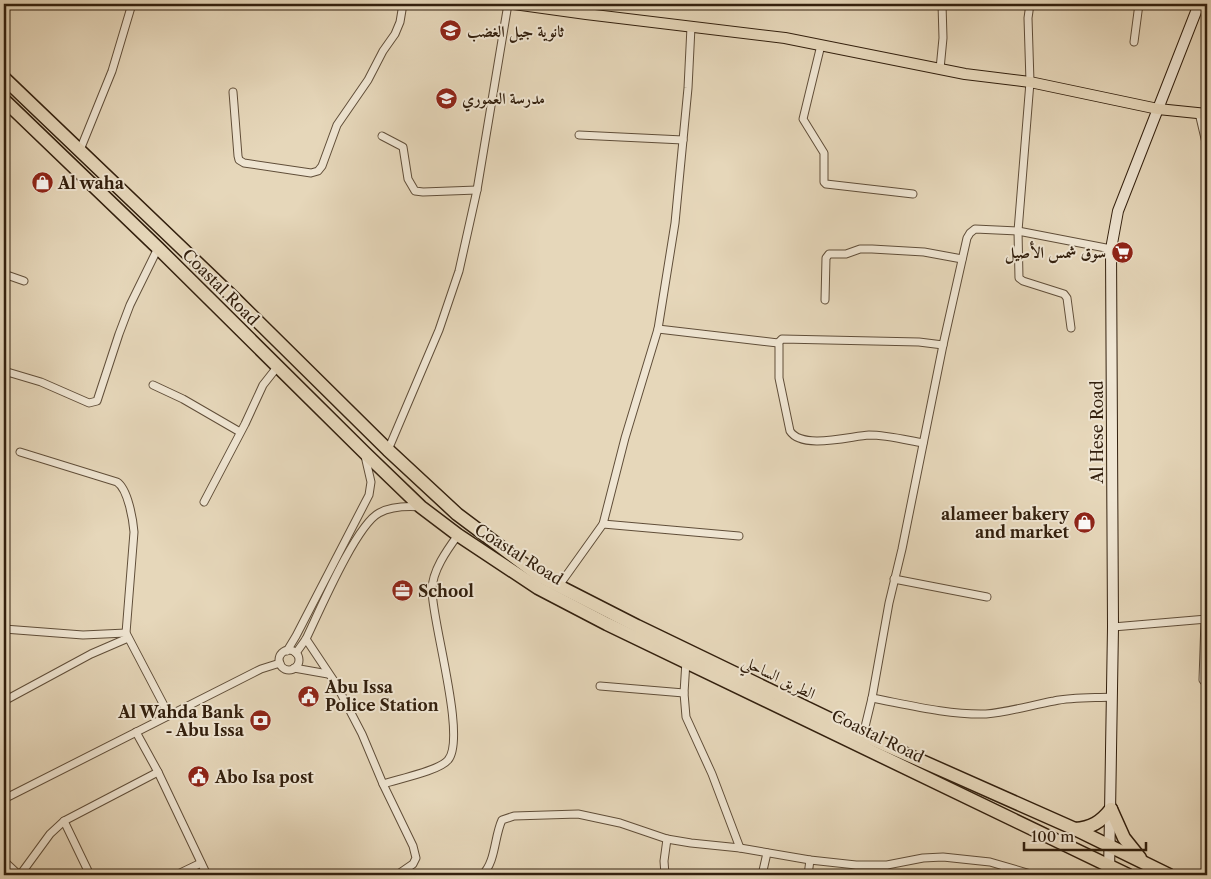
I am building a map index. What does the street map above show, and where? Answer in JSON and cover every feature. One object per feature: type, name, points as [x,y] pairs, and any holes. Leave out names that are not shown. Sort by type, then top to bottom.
[{"type":"highway","name":"Coastal Road","points":[[4,78],[388,450],[457,514],[541,577]]},
{"type":"highway","name":"Coastal Road","points":[[4,100],[158,248],[365,454],[421,507],[458,535],[538,588],[1109,871],[1128,875]]},
{"type":"highway","name":"الطريق الساحلي","points":[[541,577],[637,626],[863,735],[1075,829],[1169,875]]},
{"type":"highway","points":[[1075,829],[1092,826],[1106,816],[1111,809]]},
{"type":"highway","points":[[1111,809],[1124,838],[1145,863]]},
{"type":"main road","points":[[514,4],[587,9],[691,27],[785,38],[965,74],[1030,82],[1158,109],[1203,114]]},
{"type":"street","points":[[80,150],[112,71],[132,4]]},
{"type":"street","points":[[233,92],[239,160],[244,163],[311,173],[318,171],[322,166],[337,125],[368,80],[383,51],[395,34],[400,22],[403,4]]},
{"type":"street","points":[[388,450],[439,330],[460,271],[477,190],[508,4]]},
{"type":"street","points":[[940,69],[943,38],[942,4]]},
{"type":"street","points":[[1030,4],[1028,18],[1030,82],[1018,231],[1019,278],[1064,294],[1067,298],[1071,328]]},
{"type":"street","points":[[1134,42],[1139,4]]},
{"type":"street","name":"Al Hese Road","points":[[1109,871],[1113,626],[1111,249],[1118,211],[1201,7]]},
{"type":"street","points":[[558,586],[603,524],[625,438],[658,329],[675,223],[688,88],[691,27]]},
{"type":"street","points":[[821,45],[803,119],[824,153],[824,182],[826,184],[912,194]]},
{"type":"street","points":[[1203,114],[1207,147]]},
{"type":"street","points":[[579,135],[683,140]]},
{"type":"street","points":[[382,136],[403,147],[408,180],[415,191],[477,190]]},
{"type":"street","points":[[863,735],[872,698],[894,579],[902,549],[967,238],[973,230],[978,229],[1018,231],[1111,249]]},
{"type":"street","points":[[4,371],[41,382],[89,403],[97,401],[124,320],[158,248]]},
{"type":"street","points":[[825,300],[826,258],[830,254],[846,254],[860,249],[872,249],[924,252],[962,259]]},
{"type":"street","points":[[4,274],[24,281]]},
{"type":"street","points":[[658,329],[778,343],[782,340],[919,342],[944,345]]},
{"type":"street","points":[[778,343],[779,378],[792,435],[798,438],[821,441],[841,440],[867,435],[924,443]]},
{"type":"street","points":[[204,502],[263,385],[278,366]]},
{"type":"street","points":[[153,385],[183,399],[240,432]]},
{"type":"street","points":[[20,452],[117,482],[122,486],[133,520],[134,532],[127,636],[169,715]]},
{"type":"street","points":[[280,663],[281,655],[300,628],[370,495],[371,482],[365,454]]},
{"type":"street","points":[[294,668],[298,664],[297,655],[352,545],[369,520],[380,512],[392,508],[421,507]]},
{"type":"street","points":[[603,524],[739,536]]},
{"type":"street","points":[[383,784],[438,768],[450,757],[453,733],[447,678],[432,590],[438,568],[458,535]]},
{"type":"street","points":[[894,579],[987,597]]},
{"type":"street","points":[[1113,626],[1206,620],[1203,680],[1207,685]]},
{"type":"street","points":[[4,629],[83,635],[127,636]]},
{"type":"street","points":[[4,700],[127,636]]},
{"type":"street","points":[[306,639],[336,684],[362,734],[383,784],[413,846],[416,858],[408,873]]},
{"type":"street","points":[[286,650],[297,655],[316,655]]},
{"type":"street","points":[[686,661],[684,693],[686,716],[712,774],[740,848]]},
{"type":"street","points":[[4,800],[169,715],[261,670],[280,663]]},
{"type":"street","points":[[280,663],[286,669],[294,668],[328,674]]},
{"type":"street","points":[[600,686],[684,693]]},
{"type":"street","points":[[872,698],[929,710],[986,714],[1014,710],[1056,700],[1112,697]]},
{"type":"street","points":[[136,732],[158,772],[207,875]]},
{"type":"street","points":[[4,861],[20,875],[50,834],[64,821],[158,772]]},
{"type":"street","points":[[482,875],[488,869],[496,834],[502,820],[514,816],[578,814],[620,822],[667,839],[740,848],[810,860],[887,865],[923,858],[943,857],[990,862],[1034,875]]},
{"type":"street","points":[[64,821],[90,875]]},
{"type":"street","points":[[665,875],[664,861],[667,839]]},
{"type":"street","points":[[762,875],[767,853]]},
{"type":"street","points":[[808,875],[810,860]]},
{"type":"street","points":[[176,875],[201,863]]},
{"type":"street","points":[[397,875],[408,873],[416,875]]},
{"type":"place","name":"ثانوية جيل الغضب","points":[[451,31]]},
{"type":"place","name":"مدرسة العموري","points":[[446,98]]},
{"type":"place","name":"Al waha","points":[[42,183]]},
{"type":"place","name":"سوق شمس الأصيل","points":[[1122,252]]},
{"type":"place","name":"alameer bakery and market","points":[[1085,523]]},
{"type":"place","name":"School","points":[[402,591]]},
{"type":"place","name":"Abu Issa Police Station","points":[[309,696]]},
{"type":"place","name":"Al Wahda Bank - Abu Issa","points":[[260,721]]},
{"type":"place","name":"Abo Isa post","points":[[199,777]]}]
